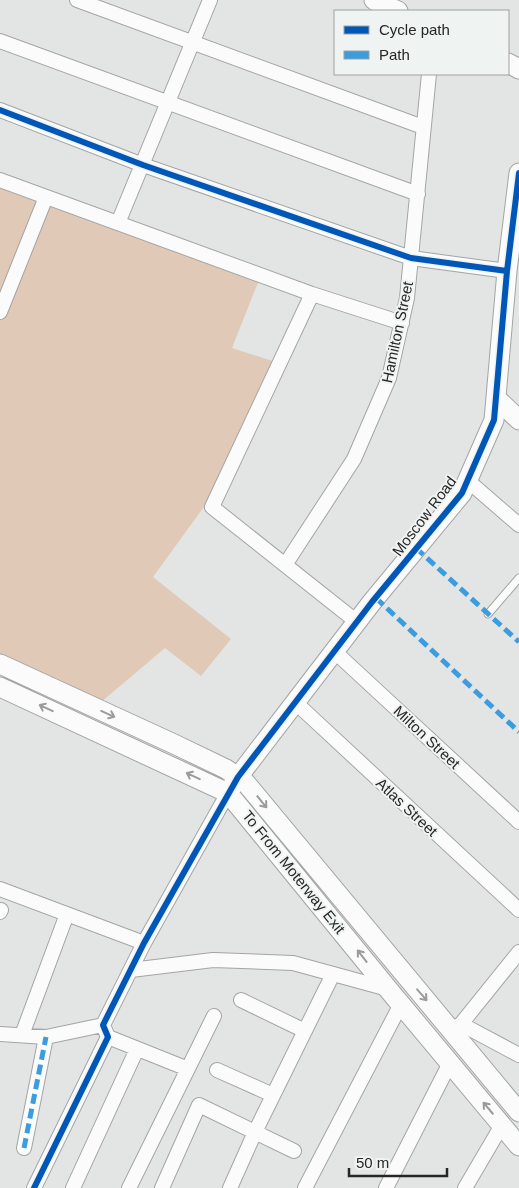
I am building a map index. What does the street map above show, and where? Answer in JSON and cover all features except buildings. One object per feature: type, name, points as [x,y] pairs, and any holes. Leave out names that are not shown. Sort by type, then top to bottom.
[{"type":"main road","points":[[374,0],[396,10]]},
{"type":"main road","name":"Moscow Road","points":[[228,793],[238,777],[334,651],[462,492],[494,420],[507,271],[519,173]]},
{"type":"main road","points":[[496,398],[519,420]]},
{"type":"main road","name":"To From Moterway Exit","points":[[0,664],[174,744],[238,777],[250,787],[400,969],[456,1027],[519,1112]]},
{"type":"main road","name":"To From Moterway Exit","points":[[0,686],[228,793],[519,1146]]},
{"type":"street","points":[[77,0],[423,128]]},
{"type":"street","points":[[118,223],[210,0]]},
{"type":"street","points":[[0,41],[418,194]]},
{"type":"street","name":"Hamilton Street","points":[[285,565],[354,459],[389,378],[407,298],[429,75]]},
{"type":"street","points":[[0,110],[143,165],[412,258],[507,271]]},
{"type":"street","points":[[0,180],[312,294],[402,323]]},
{"type":"street","points":[[0,312],[46,197]]},
{"type":"street","points":[[312,294],[212,507],[357,622]]},
{"type":"street","points":[[467,480],[519,525]]},
{"type":"street","name":"Milton Street","points":[[334,651],[519,822]]},
{"type":"street","name":"Atlas Street","points":[[296,703],[519,910]]},
{"type":"street","points":[[34,1188],[144,943],[228,793]]},
{"type":"street","points":[[0,889],[144,943]]},
{"type":"street","points":[[22,1035],[67,914]]},
{"type":"street","points":[[519,952],[456,1027],[519,1055]]},
{"type":"street","points":[[131,970],[213,960],[293,963],[388,989]]},
{"type":"street","points":[[230,1188],[255,1132],[332,974]]},
{"type":"street","points":[[241,1000],[304,1031]]},
{"type":"street","points":[[305,1188],[401,1004]]},
{"type":"street","points":[[129,1188],[214,1016]]},
{"type":"street","points":[[0,1034],[46,1037],[105,1031],[137,1049],[188,1070]]},
{"type":"street","points":[[24,1148],[46,1037]]},
{"type":"street","points":[[72,1188],[137,1049]]},
{"type":"street","points":[[386,1188],[450,1063]]},
{"type":"street","points":[[217,1070],[273,1095]]},
{"type":"street","points":[[162,1188],[199,1105],[294,1151]]},
{"type":"street","points":[[465,1188],[502,1125]]},
{"type":"lane","points":[[488,614],[519,578]]},
{"type":"shaded area","points":[[0,180],[261,275],[232,348],[279,363],[206,504],[153,577],[231,639],[201,676],[165,648],[94,708],[0,664]]},
{"type":"marked path","points":[[416,548],[519,642]]},
{"type":"marked path","points":[[376,598],[519,732]]},
{"type":"marked path","points":[[24,1148],[46,1037]]},
{"type":"cycle path","points":[[0,110],[143,165],[411,258],[507,271]]},
{"type":"cycle path","points":[[34,1188],[108,1037],[103,1025],[144,943],[238,777],[372,602],[462,493],[494,420],[507,271],[519,173]]}]
